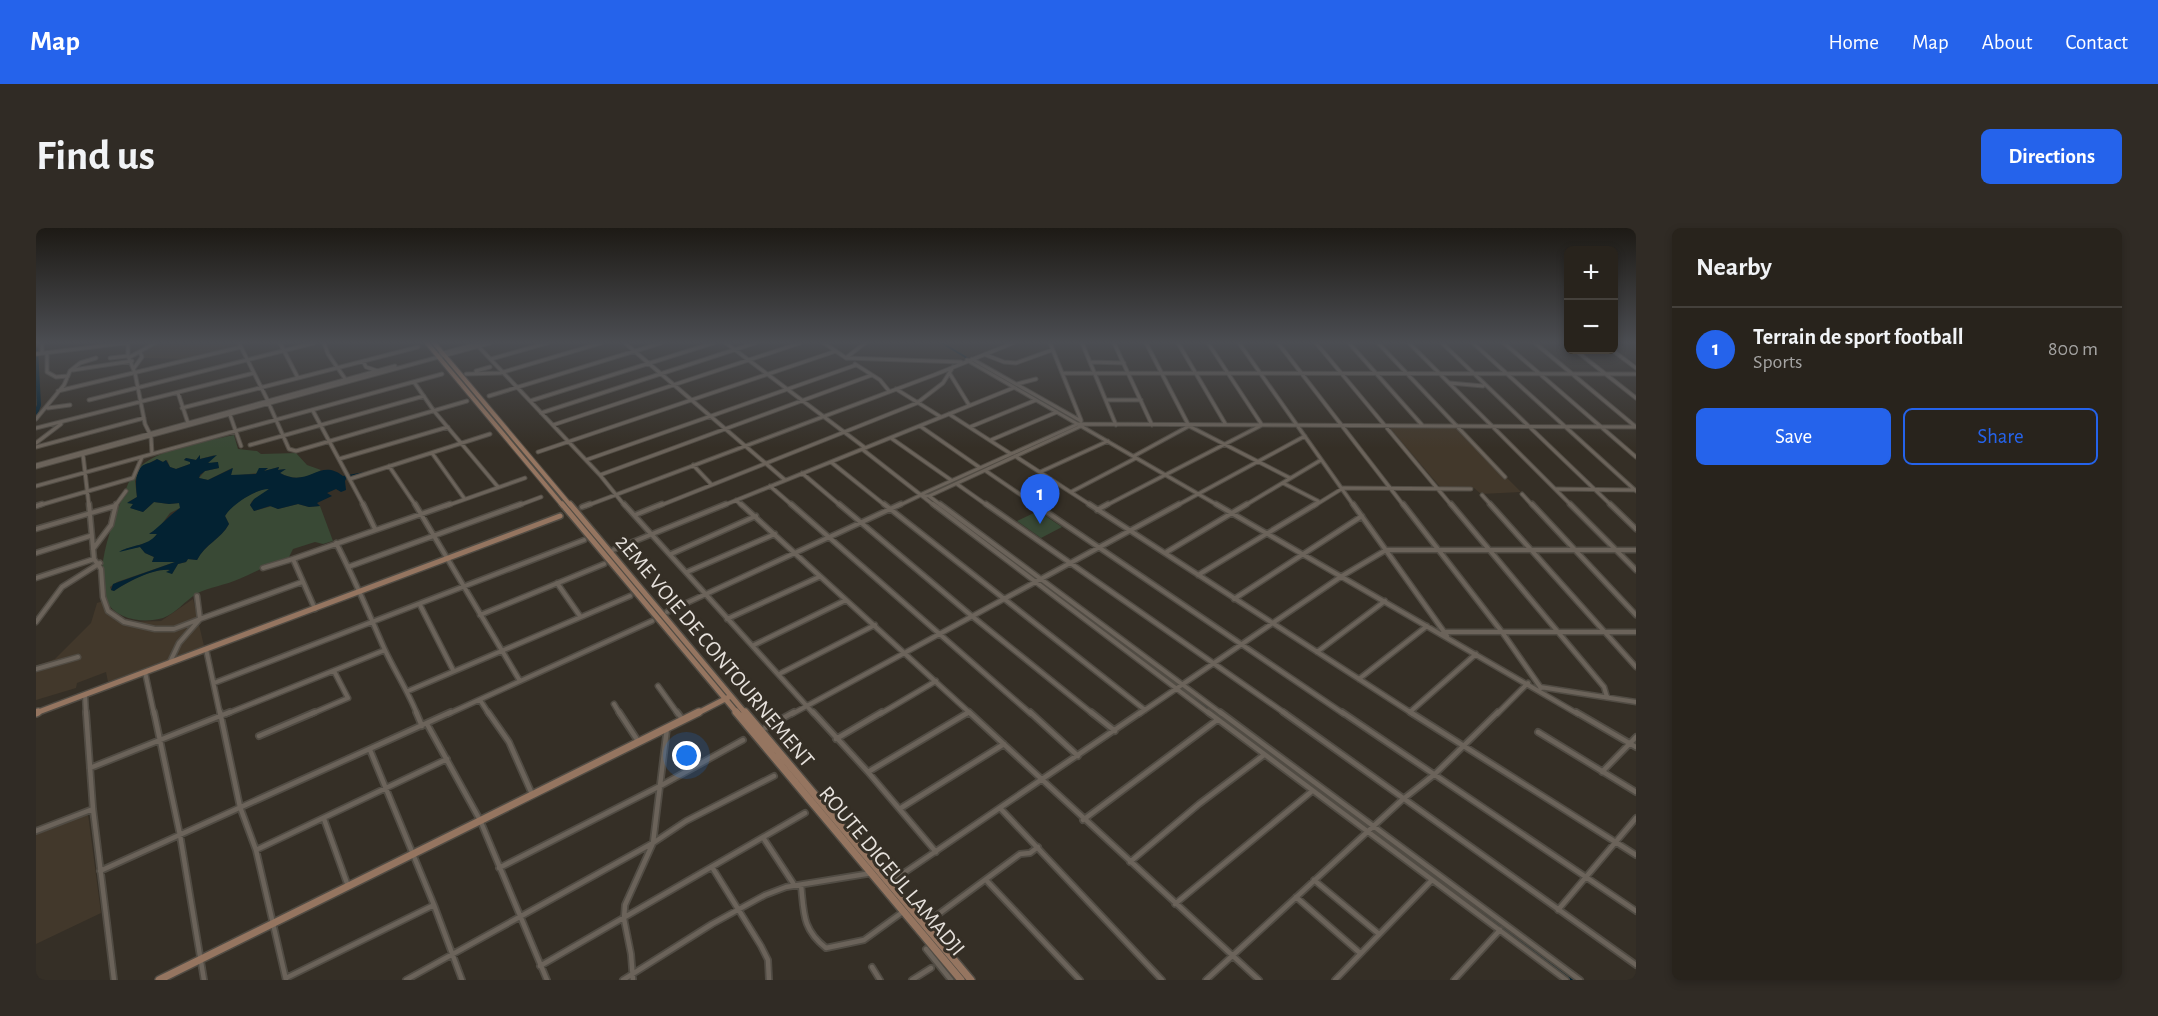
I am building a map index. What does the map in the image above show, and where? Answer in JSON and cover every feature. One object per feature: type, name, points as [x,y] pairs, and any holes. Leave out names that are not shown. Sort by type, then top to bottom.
[{"type":"main road","name":"2EME VOIE DE CONTOURNEMENT","points":[[460,378],[971,980]]},
{"type":"main road","points":[[36,713],[560,516]]},
{"type":"main road","points":[[159,980],[729,697]]},
{"type":"main road","name":"ROUTE DIGEUL LAMADJI","points":[[729,697],[961,980]]},
{"type":"street","points":[[36,418],[48,408],[58,392],[65,386],[67,378]]},
{"type":"street","points":[[58,392],[117,378]]},
{"type":"street","points":[[136,378],[150,435],[152,454]]},
{"type":"street","points":[[88,400],[174,378]]},
{"type":"street","points":[[36,428],[235,378]]},
{"type":"street","points":[[256,378],[289,449],[296,451],[466,401]]},
{"type":"street","points":[[182,408],[298,378]]},
{"type":"street","points":[[36,466],[230,415],[353,378]]},
{"type":"street","points":[[36,466],[358,378]]},
{"type":"street","points":[[36,486],[428,378]]},
{"type":"street","points":[[507,378],[600,475],[614,494],[706,593],[726,619],[781,673],[836,739],[901,808],[936,852]]},
{"type":"street","points":[[489,396],[546,378]]},
{"type":"street","points":[[530,401],[602,378]]},
{"type":"street","points":[[541,413],[649,378]]},
{"type":"street","points":[[666,378],[785,480]]},
{"type":"street","points":[[553,426],[694,378]]},
{"type":"street","points":[[538,452],[753,378]]},
{"type":"street","points":[[771,378],[843,432],[921,495],[1370,830],[1580,980]]},
{"type":"street","points":[[586,460],[817,378]]},
{"type":"street","points":[[600,475],[864,378]]},
{"type":"street","points":[[875,378],[889,391]]},
{"type":"street","points":[[582,507],[922,378]]},
{"type":"street","points":[[635,515],[917,403],[926,398],[946,378]]},
{"type":"street","points":[[953,378],[969,405]]},
{"type":"street","points":[[1002,378],[1636,747]]},
{"type":"street","points":[[1064,378],[1080,424]]},
{"type":"street","points":[[1097,378],[1116,425]]},
{"type":"street","points":[[1131,378],[1152,425]]},
{"type":"street","points":[[1165,378],[1190,426],[1290,478]]},
{"type":"street","points":[[1199,378],[1226,426]]},
{"type":"street","points":[[1232,378],[1262,426]]},
{"type":"street","points":[[1264,378],[1448,638]]},
{"type":"street","points":[[1306,378],[1502,632],[1541,688]]},
{"type":"street","points":[[1345,378],[1604,687],[1607,697]]},
{"type":"street","points":[[1380,378],[1422,426]]},
{"type":"street","points":[[1412,378],[1505,477]]},
{"type":"street","points":[[1444,378],[1636,570]]},
{"type":"street","points":[[1477,378],[1636,529]]},
{"type":"street","points":[[1511,378],[1635,490]]},
{"type":"street","points":[[1544,378],[1636,458]]},
{"type":"street","points":[[1578,378],[1636,427]]},
{"type":"street","points":[[1611,378],[1636,398]]},
{"type":"street","points":[[613,550],[1015,386],[1036,380]]},
{"type":"street","points":[[414,382],[434,411],[498,488]]},
{"type":"street","points":[[1449,383],[1485,386]]},
{"type":"street","points":[[1015,386],[1080,424],[1636,427]]},
{"type":"street","points":[[896,388],[941,417]]},
{"type":"street","points":[[178,393],[188,423]]},
{"type":"street","points":[[250,445],[424,396]]},
{"type":"street","points":[[970,427],[1036,399]]},
{"type":"street","points":[[1106,400],[1141,400]]},
{"type":"street","points":[[48,408],[70,405]]},
{"type":"street","points":[[313,411],[375,529]]},
{"type":"street","points":[[990,440],[1057,412]]},
{"type":"street","points":[[949,414],[1636,855]]},
{"type":"street","points":[[230,415],[242,446]]},
{"type":"street","points":[[36,445],[144,418]]},
{"type":"street","points":[[36,445],[62,423]]},
{"type":"street","points":[[667,612],[892,510],[952,480],[1080,424]]},
{"type":"street","points":[[920,426],[980,468]]},
{"type":"street","points":[[1071,492],[1190,426]]},
{"type":"street","points":[[1097,510],[1262,426]]},
{"type":"street","points":[[339,459],[448,427]]},
{"type":"street","points":[[350,479],[490,434]]},
{"type":"street","points":[[765,728],[1305,436]]},
{"type":"street","points":[[891,437],[952,480]]},
{"type":"street","points":[[1040,473],[1108,441]]},
{"type":"street","points":[[432,453],[464,498]]},
{"type":"street","points":[[83,455],[92,550],[94,559],[100,563],[103,576],[103,603],[115,620],[133,626],[173,629],[302,582]]},
{"type":"street","points":[[921,495],[929,496],[957,484],[1013,455]]},
{"type":"street","points":[[36,506],[133,478],[136,476],[142,457]]},
{"type":"street","points":[[1164,553],[1233,514],[1321,459]]},
{"type":"street","points":[[831,462],[1145,710]]},
{"type":"street","points":[[693,465],[711,484]]},
{"type":"street","points":[[389,466],[422,513],[520,681]]},
{"type":"street","points":[[986,471],[1636,911]]},
{"type":"street","points":[[802,474],[1115,731]]},
{"type":"street","points":[[263,568],[525,478]]},
{"type":"street","points":[[1283,483],[1319,501]]},
{"type":"street","points":[[957,484],[1215,663],[1402,800],[1636,965]]},
{"type":"street","points":[[770,486],[941,633],[1078,756]]},
{"type":"street","points":[[1198,575],[1343,488],[1471,489]]},
{"type":"street","points":[[1555,489],[1635,490]]},
{"type":"street","points":[[92,550],[111,525],[115,506],[126,491]]},
{"type":"street","points":[[1522,494],[1636,615]]},
{"type":"street","points":[[1482,495],[1636,667]]},
{"type":"street","points":[[929,496],[1037,581]]},
{"type":"street","points":[[348,567],[541,497]]},
{"type":"street","points":[[736,500],[906,653],[1259,980]]},
{"type":"street","points":[[36,529],[115,506]]},
{"type":"street","points":[[671,554],[756,516]]},
{"type":"street","points":[[1234,599],[1362,516]]},
{"type":"street","points":[[687,572],[775,534]]},
{"type":"street","points":[[36,553],[90,536]]},
{"type":"street","points":[[214,683],[584,540]]},
{"type":"street","points":[[336,543],[361,591],[385,650],[480,820],[547,980]]},
{"type":"street","points":[[889,883],[1342,576],[1386,550],[1438,548],[1636,550]]},
{"type":"street","points":[[36,578],[94,559]]},
{"type":"street","points":[[292,559],[315,609]]},
{"type":"street","points":[[36,622],[47,610],[49,602],[71,579],[100,563]]},
{"type":"street","points":[[480,615],[604,564]]},
{"type":"street","points":[[726,619],[819,577]]},
{"type":"street","points":[[557,583],[580,616]]},
{"type":"street","points":[[169,663],[179,643],[200,619],[197,596]]},
{"type":"street","points":[[408,691],[630,596]]},
{"type":"street","points":[[754,645],[846,600]]},
{"type":"street","points":[[1317,652],[1385,601]]},
{"type":"street","points":[[420,604],[453,670]]},
{"type":"street","points":[[100,871],[652,621]]},
{"type":"street","points":[[781,673],[875,625]]},
{"type":"street","points":[[1359,679],[1427,626]]},
{"type":"street","points":[[1443,632],[1636,632]]},
{"type":"street","points":[[206,649],[240,807],[256,850],[286,979],[434,904]]},
{"type":"street","points":[[90,768],[385,650]]},
{"type":"street","points":[[1410,712],[1476,654]]},
{"type":"street","points":[[36,669],[78,657]]},
{"type":"street","points":[[259,736],[348,698],[334,670]]},
{"type":"street","points":[[145,672],[180,835],[204,980]]},
{"type":"street","points":[[836,739],[936,681]]},
{"type":"street","points":[[1528,683],[1541,688],[1634,703]]},
{"type":"street","points":[[1206,980],[1402,800],[1435,774],[1528,683]]},
{"type":"street","points":[[657,686],[683,720]]},
{"type":"street","points":[[1179,687],[1217,720],[1311,792],[1370,830],[1432,880],[1566,980]]},
{"type":"street","points":[[86,695],[93,809],[114,980]]},
{"type":"street","points":[[480,700],[508,742],[532,794]]},
{"type":"street","points":[[614,704],[638,742]]},
{"type":"street","points":[[868,772],[969,712]]},
{"type":"street","points":[[1083,819],[1217,720]]},
{"type":"street","points":[[632,977],[631,954],[624,919],[629,892],[653,843],[662,785],[667,728]]},
{"type":"street","points":[[1538,732],[1636,792]]},
{"type":"street","points":[[1602,772],[1636,737]]},
{"type":"street","points":[[499,868],[662,785],[743,740]]},
{"type":"street","points":[[901,808],[1004,744]]},
{"type":"street","points":[[370,750],[414,854],[462,980]]},
{"type":"street","points":[[1130,862],[1199,804],[1264,755]]},
{"type":"street","points":[[256,850],[447,759]]},
{"type":"street","points":[[406,980],[653,843],[686,821],[774,776]]},
{"type":"street","points":[[1175,904],[1311,792]]},
{"type":"street","points":[[1000,808],[1162,980]]},
{"type":"street","points":[[36,831],[93,809]]},
{"type":"street","points":[[540,966],[578,942],[624,919],[764,839],[805,813]]},
{"type":"street","points":[[1558,910],[1636,818]]},
{"type":"street","points":[[324,819],[349,887]]},
{"type":"street","points":[[764,839],[793,884]]},
{"type":"street","points":[[924,925],[1020,854],[1030,853],[1038,847]]},
{"type":"street","points":[[712,867],[768,960],[769,980]]},
{"type":"street","points":[[623,980],[632,977],[739,909],[793,884],[801,885],[873,873]]},
{"type":"street","points":[[986,880],[1080,980]]},
{"type":"street","points":[[1314,880],[1379,934]]},
{"type":"street","points":[[1335,980],[1432,880]]},
{"type":"street","points":[[801,885],[807,931],[826,948],[864,940],[904,911]]},
{"type":"street","points":[[1296,897],[1360,953]]},
{"type":"street","points":[[1454,980],[1500,930]]},
{"type":"street","points":[[926,949],[951,980]]},
{"type":"street","points":[[872,967],[880,980]]},
{"type":"street","points":[[912,980],[931,968]]},
{"type":"shaded area","points":[[1389,427],[1456,427],[1521,492],[1481,494],[1474,488],[1441,488]]},
{"type":"shaded area","points":[[193,599],[204,646],[108,682],[106,672],[77,683],[76,688],[36,700],[36,666],[55,659],[91,623],[97,603],[106,600],[111,611],[126,622],[161,621]]},
{"type":"shaded area","points":[[88,814],[101,913],[36,944],[36,835]]},
{"type":"green space","points":[[234,435],[238,449],[257,451],[261,454],[296,453],[307,465],[321,470],[306,477],[296,478],[280,473],[285,469],[278,470],[279,467],[264,471],[268,468],[259,468],[259,473],[231,476],[232,468],[208,480],[199,478],[205,471],[219,468],[217,462],[207,464],[215,455],[200,459],[200,455],[196,460],[186,458],[184,460],[191,462],[190,464],[176,469],[170,467],[167,460],[163,462],[157,459],[143,466],[135,481],[137,497],[128,502],[133,504],[131,508],[143,512],[154,502],[180,503],[180,508],[170,513],[158,529],[150,533],[157,534],[152,541],[122,550],[140,547],[145,553],[154,557],[152,562],[175,562],[117,582],[110,587],[111,590],[114,591],[149,573],[171,570],[168,571],[172,574],[178,564],[188,559],[197,560],[200,554],[226,529],[229,524],[225,516],[232,506],[266,488],[269,490],[252,501],[250,505],[254,511],[272,506],[278,509],[298,504],[309,507],[320,506],[333,541],[323,544],[315,542],[293,549],[289,557],[234,581],[196,594],[172,614],[163,618],[142,620],[123,616],[110,606],[103,591],[102,572],[110,531],[130,479],[135,476],[140,468],[149,460],[162,454]]},
{"type":"green space","points":[[1038,511],[1062,527],[1041,538],[1017,521]]},
{"type":"water","points":[[200,455],[200,459],[217,455],[208,463],[218,462],[219,468],[205,471],[200,475],[199,478],[208,480],[233,468],[231,475],[256,474],[259,468],[268,468],[264,471],[279,467],[278,470],[286,469],[280,473],[299,478],[327,470],[335,471],[343,476],[370,471],[347,477],[346,490],[341,492],[336,489],[327,493],[332,496],[317,503],[320,506],[309,507],[298,504],[278,509],[270,506],[254,511],[250,505],[254,499],[269,489],[251,494],[228,511],[225,516],[229,524],[226,529],[200,554],[197,560],[188,559],[178,564],[172,574],[166,572],[170,570],[156,571],[114,591],[111,590],[113,584],[175,562],[152,562],[154,557],[145,553],[140,547],[119,552],[149,541],[157,534],[149,534],[180,508],[179,503],[154,502],[143,512],[130,508],[133,504],[127,503],[137,497],[136,481],[139,469],[157,459],[163,462],[166,460],[170,467],[176,469],[190,464],[184,460],[186,458],[196,460]]},
{"type":"waterway","points":[[36,413],[39,405],[38,378]]},
{"type":"waterway","points":[[1016,386],[1077,421]]},
{"type":"waterway","points":[[1040,583],[1215,714]]},
{"type":"waterway","points":[[1213,712],[1368,828]]},
{"type":"waterway","points":[[1372,831],[1572,980]]},
{"type":"place","name":"Terrain de sport football","points":[[1040,524]]}]
